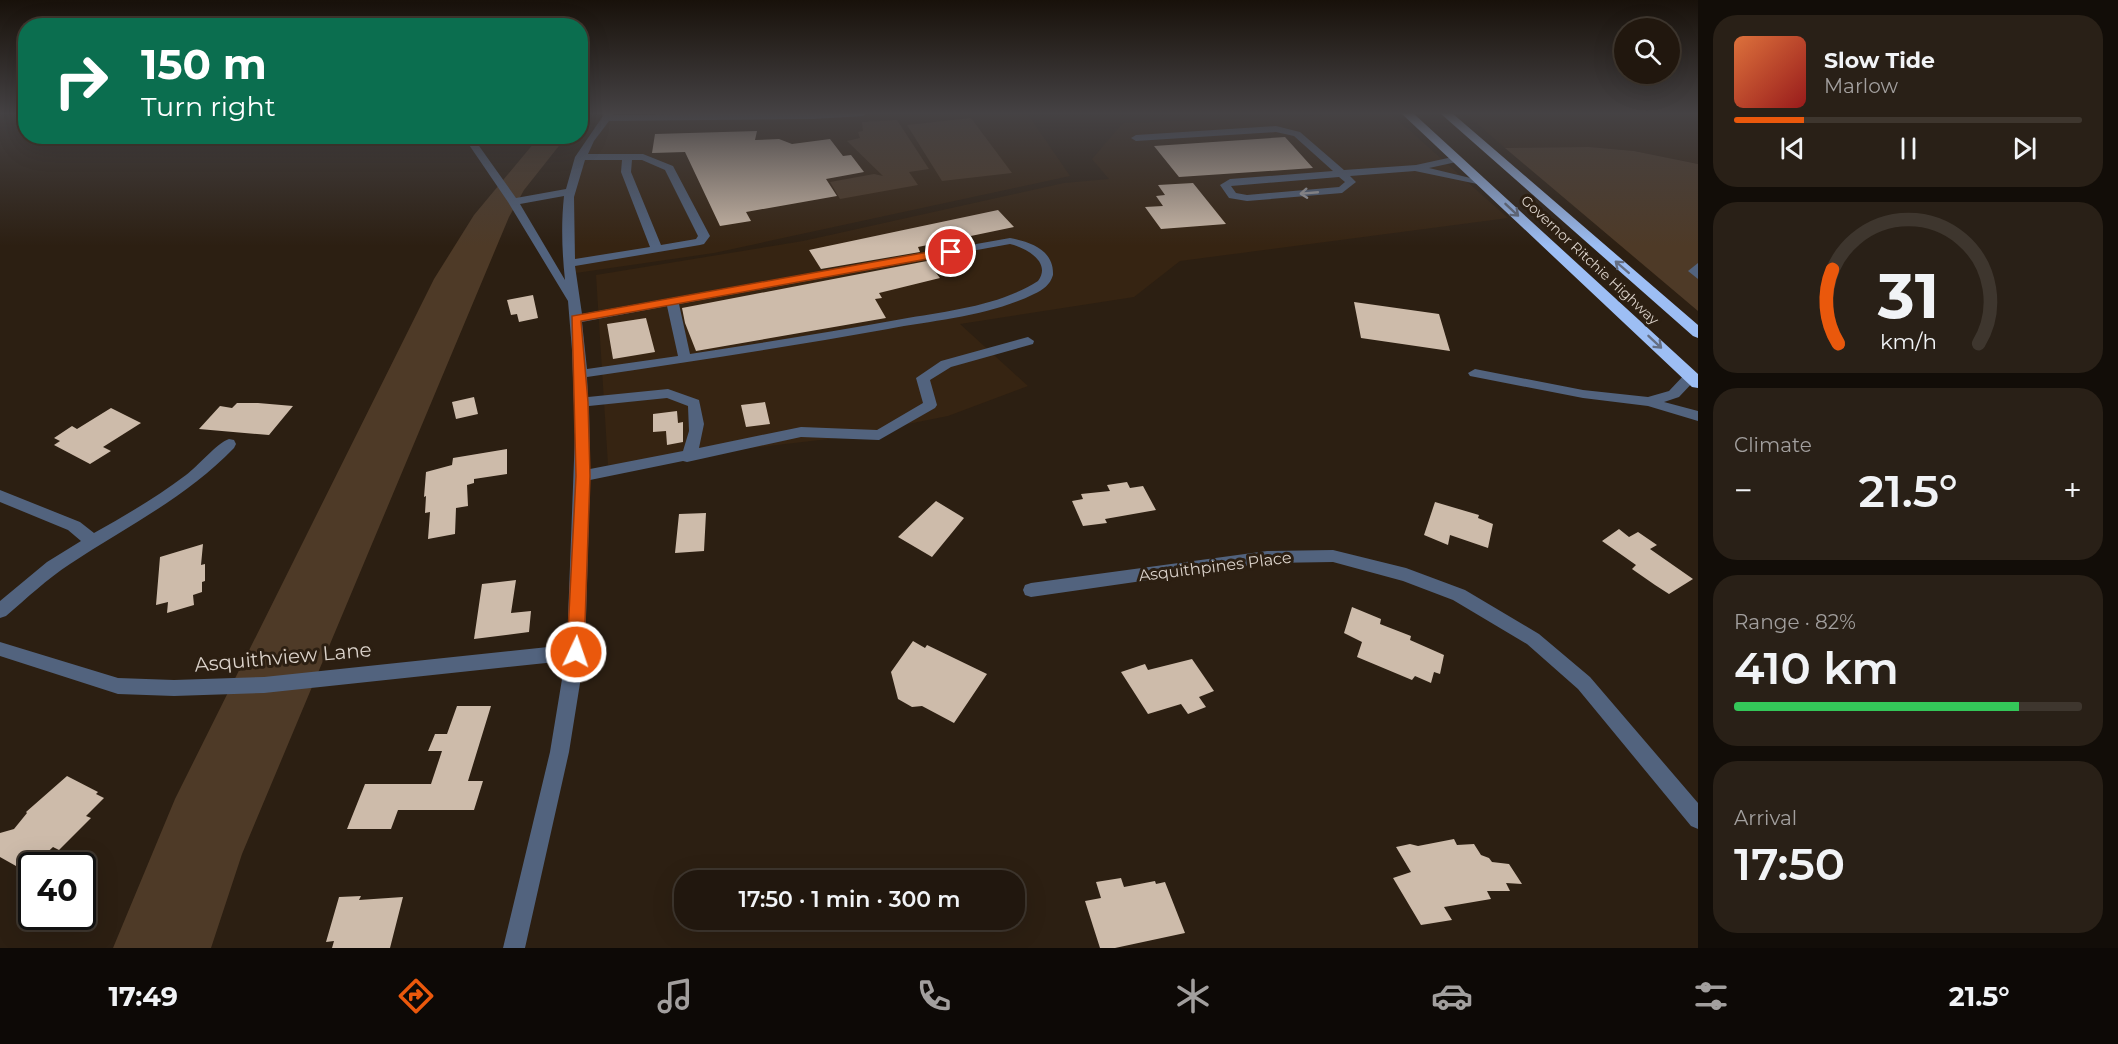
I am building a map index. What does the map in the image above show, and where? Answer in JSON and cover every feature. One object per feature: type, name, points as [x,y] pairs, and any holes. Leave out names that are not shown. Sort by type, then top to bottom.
[{"type":"highway","name":"Governor Ritchie Highway","points":[[1497,157],[1698,333]]},
{"type":"highway","name":"Governor Ritchie Highway","points":[[1457,159],[1694,379]]},
{"type":"street","points":[[482,157],[513,202],[573,302]]},
{"type":"street","points":[[514,948],[544,822],[576,652],[583,476],[582,402],[576,319],[565,226],[568,192],[580,157]]},
{"type":"street","points":[[627,157],[626,172],[657,250]]},
{"type":"street","points":[[568,264],[700,242],[704,236],[669,168],[642,158],[631,157]]},
{"type":"street","points":[[1324,157],[1342,173],[1351,182],[1342,190],[1247,198],[1233,196],[1225,185],[1230,182],[1342,173],[1416,168],[1457,159]]},
{"type":"street","points":[[1416,168],[1482,182]]},
{"type":"street","points":[[513,202],[568,192]]},
{"type":"street","points":[[576,319],[1010,241],[1027,245],[1038,251],[1047,266],[1048,276],[1043,283],[1030,292],[962,312],[580,375]]},
{"type":"street","points":[[1698,267],[1694,271],[1698,275]]},
{"type":"street","points":[[672,302],[685,359]]},
{"type":"street","points":[[583,476],[687,457],[801,432],[879,435],[930,405],[923,378],[946,364],[1028,341]]},
{"type":"street","points":[[1475,373],[1583,394],[1649,402],[1698,416]]},
{"type":"street","points":[[1649,402],[1674,394],[1694,379]]},
{"type":"street","points":[[582,402],[668,393],[694,403],[699,420],[696,439],[687,457]]},
{"type":"street","points":[[0,611],[28,586],[94,542],[138,517],[210,466],[229,444]]},
{"type":"street","points":[[0,496],[74,526],[94,542]]},
{"type":"street","name":"Asquithpines Place","points":[[1031,590],[1267,558],[1333,556],[1406,575],[1459,595],[1533,639],[1584,683],[1698,819]]},
{"type":"street","name":"Asquithview Lane","points":[[0,648],[118,686],[174,688],[264,685],[576,652]]},
{"type":"shaded area","points":[[522,157],[550,157],[524,190],[509,217],[242,854],[211,948],[113,948],[175,799],[434,279],[474,215]]},
{"type":"shaded area","points":[[585,157],[1057,157],[1070,176],[714,253],[569,274],[568,192]]},
{"type":"shaded area","points":[[864,157],[921,157],[929,169],[909,172],[918,185],[840,199],[830,182],[874,174],[883,176]]},
{"type":"shaded area","points":[[927,157],[1000,157],[1012,173],[942,181]]},
{"type":"shaded area","points":[[1440,157],[1508,218],[1180,261],[1134,297],[960,324],[1028,386],[948,416],[837,438],[608,465],[596,275],[803,241],[1064,183],[1109,179],[1092,159]]},
{"type":"shaded area","points":[[1516,157],[1665,157],[1698,164],[1698,311]]},
{"type":"shaded area","points":[[1665,157],[1698,157],[1698,164]]},
{"type":"building","points":[[687,157],[853,157],[864,172],[826,179],[837,196],[746,212],[751,221],[720,226]]},
{"type":"building","points":[[1163,157],[1303,157],[1313,168],[1179,177]]},
{"type":"building","points":[[1193,183],[1226,224],[1161,229],[1145,207],[1163,206],[1156,196],[1165,195],[1158,185]]},
{"type":"building","points":[[998,210],[1014,227],[918,247],[920,252],[821,269],[809,250]]},
{"type":"building","points":[[927,261],[940,278],[879,293],[882,298],[875,299],[886,318],[696,351],[685,323],[682,308]]},
{"type":"building","points":[[533,295],[538,318],[519,322],[517,314],[511,315],[507,300]]},
{"type":"building","points":[[1354,302],[1439,314],[1450,351],[1361,338]]},
{"type":"building","points":[[646,318],[655,352],[613,359],[607,324]]},
{"type":"building","points":[[474,397],[478,414],[456,419],[452,402]]},
{"type":"building","points":[[765,402],[770,424],[746,427],[741,405]]},
{"type":"building","points":[[237,403],[293,406],[269,435],[199,429],[220,406],[232,408]]},
{"type":"building","points":[[111,408],[141,423],[103,447],[111,451],[90,464],[54,445],[60,441],[54,438],[72,426],[77,429]]},
{"type":"building","points":[[677,411],[678,423],[683,422],[683,442],[667,445],[666,431],[653,432],[653,414]]},
{"type":"building","points":[[507,449],[507,474],[474,479],[474,483],[467,485],[468,506],[456,508],[455,534],[428,539],[430,512],[425,513],[426,472],[452,465],[453,458]]},
{"type":"building","points":[[1127,482],[1130,488],[1143,486],[1156,510],[1105,519],[1107,523],[1083,526],[1072,501],[1083,499],[1081,494],[1110,491],[1107,485]]},
{"type":"building","points":[[936,501],[964,518],[932,557],[898,537]]},
{"type":"building","points":[[1435,502],[1479,515],[1478,518],[1493,524],[1488,548],[1450,535],[1448,545],[1424,535]]},
{"type":"building","points":[[706,513],[704,551],[675,553],[679,514]]},
{"type":"building","points":[[1619,529],[1629,537],[1638,532],[1657,545],[1650,549],[1693,579],[1669,594],[1655,585],[1632,569],[1636,565],[1602,541]]},
{"type":"building","points":[[203,544],[201,565],[205,564],[205,581],[202,582],[202,592],[193,595],[194,605],[167,613],[168,602],[156,605],[160,557]]},
{"type":"building","points":[[516,580],[511,613],[531,611],[529,632],[474,639],[482,584]]},
{"type":"building","points":[[1352,607],[1381,619],[1380,624],[1411,636],[1410,640],[1444,655],[1440,674],[1434,672],[1431,683],[1415,676],[1412,680],[1357,657],[1362,642],[1344,633]]},
{"type":"building","points":[[913,641],[925,648],[927,645],[987,674],[954,723],[922,706],[912,707],[898,699],[891,672]]},
{"type":"building","points":[[1192,659],[1214,691],[1199,697],[1206,707],[1188,714],[1181,704],[1148,714],[1121,672],[1145,664],[1148,670]]},
{"type":"building","points":[[457,706],[491,706],[468,781],[483,781],[474,810],[398,810],[391,829],[347,829],[365,784],[431,784],[442,751],[428,751],[435,734],[447,734]]},
{"type":"building","points":[[67,776],[98,792],[96,794],[104,798],[86,816],[91,818],[59,850],[53,847],[48,852],[18,852],[16,866],[0,857],[0,833],[14,829],[26,812]]},
{"type":"building","points":[[1454,839],[1457,845],[1474,844],[1481,855],[1492,862],[1509,864],[1522,884],[1506,883],[1510,891],[1487,891],[1491,899],[1444,907],[1452,920],[1421,925],[1393,878],[1411,872],[1396,847],[1410,844],[1418,846]]},
{"type":"building","points":[[1121,878],[1124,887],[1155,881],[1156,884],[1165,882],[1185,933],[1115,948],[1100,948],[1085,901],[1101,898],[1096,882]]},
{"type":"building","points":[[361,896],[359,900],[403,897],[390,948],[332,948],[334,941],[326,942],[339,897]]},
{"type":"route","points":[[576,652],[583,476],[582,402],[576,319],[951,252]]}]
